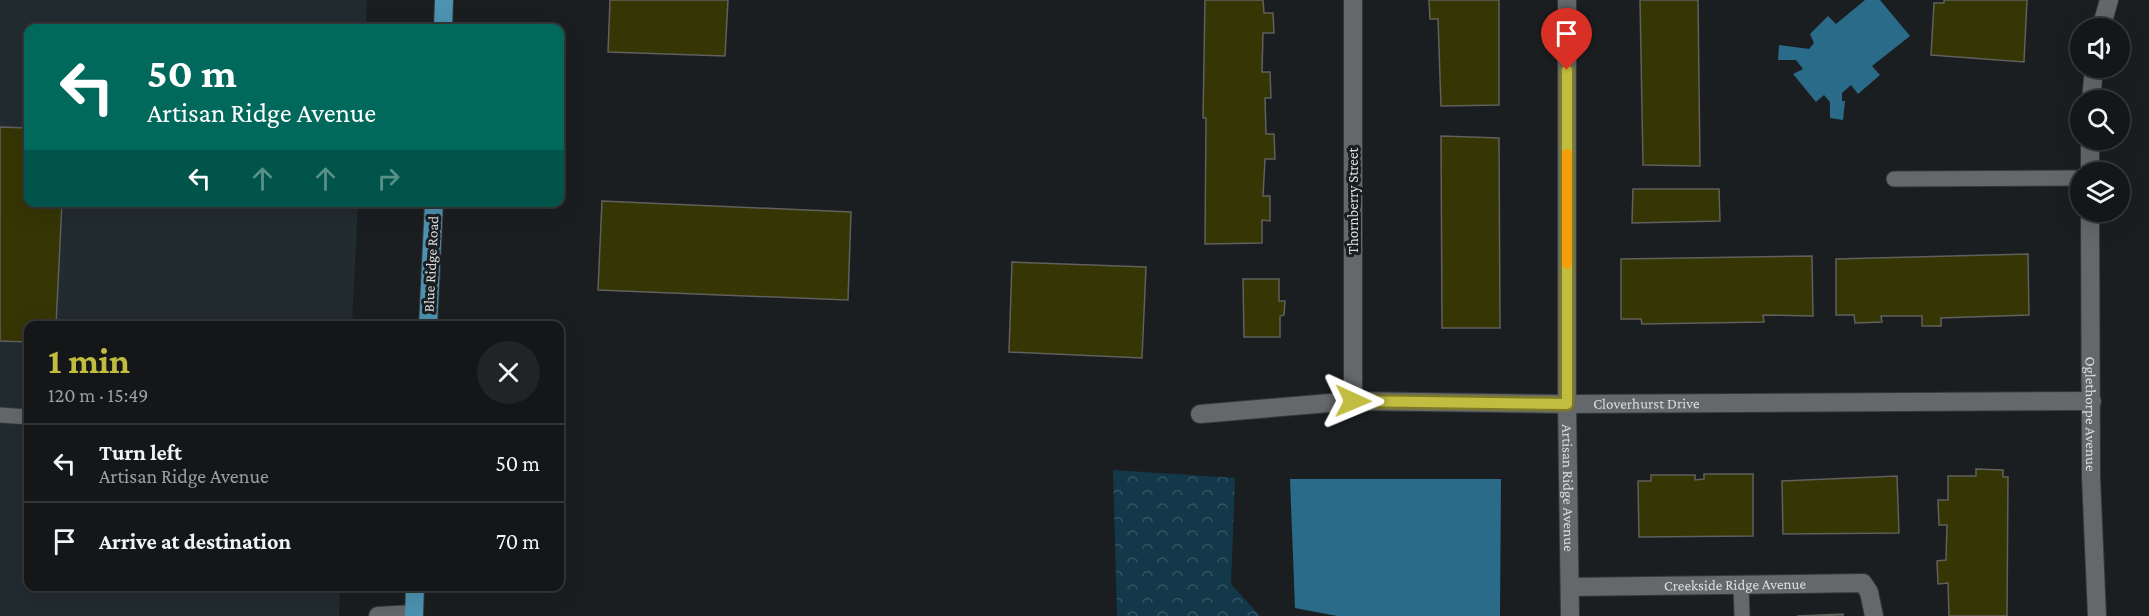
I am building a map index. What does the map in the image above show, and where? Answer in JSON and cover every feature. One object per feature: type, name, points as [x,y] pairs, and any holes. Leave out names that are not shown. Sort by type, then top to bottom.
[{"type":"main road","points":[[443,24],[444,0]]},
{"type":"main road","name":"Blue Ridge Road","points":[[428,321],[434,207]]},
{"type":"main road","points":[[414,615],[415,591]]},
{"type":"street","name":"Thornberry Street","points":[[1353,0],[1353,401]]},
{"type":"street","name":"Artisan Ridge Avenue","points":[[1567,0],[1567,404],[1570,616]]},
{"type":"street","points":[[2104,18],[2109,0]]},
{"type":"street","name":"Oglethorpe Avenue","points":[[2090,222],[2093,568],[2097,616]]},
{"type":"street","name":"Cloverhurst Drive","points":[[1200,414],[1353,401],[1567,404],[2092,401]]},
{"type":"street","name":"Creekside Ridge Avenue","points":[[1570,587],[1863,583],[1869,592],[1874,616]]},
{"type":"street","points":[[378,616],[414,615]]},
{"type":"lane","points":[[1894,179],[2070,178]]},
{"type":"lane","points":[[0,415],[24,417]]},
{"type":"lane","points":[[1742,585],[1742,616]]},
{"type":"shaded area","points":[[0,0],[367,0],[366,24],[24,24],[24,207],[358,207],[352,321],[24,321],[24,591],[340,591],[339,616],[0,616]]},
{"type":"shaded area","points":[[1865,0],[1880,0],[1910,36],[1872,66],[1880,75],[1858,94],[1851,85],[1842,93],[1842,101],[1845,101],[1843,120],[1830,118],[1830,102],[1824,95],[1816,102],[1793,74],[1803,69],[1796,60],[1778,60],[1779,45],[1809,49],[1814,43],[1810,34],[1828,16],[1836,24]]},
{"type":"shaded area","points":[[1290,479],[1501,479],[1500,616],[1337,616],[1295,608]]},
{"type":"green space","points":[[1113,470],[1235,478],[1231,584],[1260,616],[1117,616]]},
{"type":"building","points":[[610,0],[728,0],[725,56],[608,52]]},
{"type":"building","points":[[1205,0],[1263,0],[1264,13],[1273,13],[1274,33],[1263,33],[1262,72],[1270,72],[1271,98],[1265,98],[1266,134],[1274,134],[1275,159],[1265,159],[1263,196],[1270,196],[1270,221],[1262,220],[1262,243],[1205,244],[1206,118],[1203,118]]},
{"type":"building","points":[[1429,0],[1499,0],[1499,105],[1441,106],[1438,19],[1430,19]]},
{"type":"building","points":[[1640,0],[1698,0],[1700,166],[1643,165]]},
{"type":"building","points":[[1944,0],[2027,0],[2024,62],[1931,55],[1934,3],[1944,3]]},
{"type":"building","points":[[0,127],[24,128],[24,207],[62,207],[56,321],[24,321],[24,342],[0,341]]},
{"type":"building","points":[[1441,136],[1499,138],[1500,328],[1442,328]]},
{"type":"building","points":[[1633,189],[1719,189],[1720,221],[1632,223]]},
{"type":"building","points":[[602,201],[851,212],[848,300],[598,290]]},
{"type":"building","points":[[2028,254],[2029,315],[1941,318],[1941,326],[1922,326],[1922,316],[1881,316],[1882,322],[1855,323],[1854,315],[1836,315],[1836,259]]},
{"type":"building","points":[[1812,256],[1813,316],[1763,315],[1764,322],[1642,324],[1641,319],[1621,319],[1621,259]]},
{"type":"building","points":[[1012,262],[1146,267],[1142,358],[1009,352]]},
{"type":"building","points":[[1243,279],[1279,279],[1279,301],[1285,301],[1284,315],[1280,316],[1280,337],[1244,337]]},
{"type":"building","points":[[1976,469],[2003,470],[2003,477],[2008,477],[2007,616],[1949,616],[1948,583],[1938,584],[1937,561],[1946,560],[1947,525],[1939,525],[1938,500],[1948,500],[1948,476],[1976,476]]},
{"type":"building","points":[[1704,474],[1753,474],[1753,536],[1639,537],[1638,481],[1651,481],[1651,475],[1695,475],[1695,480],[1704,479]]},
{"type":"building","points":[[1897,476],[1899,533],[1783,534],[1782,481]]},
{"type":"building","points":[[1843,614],[1843,616],[1797,616]]},
{"type":"slow traffic","points":[[1567,154],[1567,264]]},
{"type":"route","points":[[1353,401],[1567,404],[1567,70]]}]
